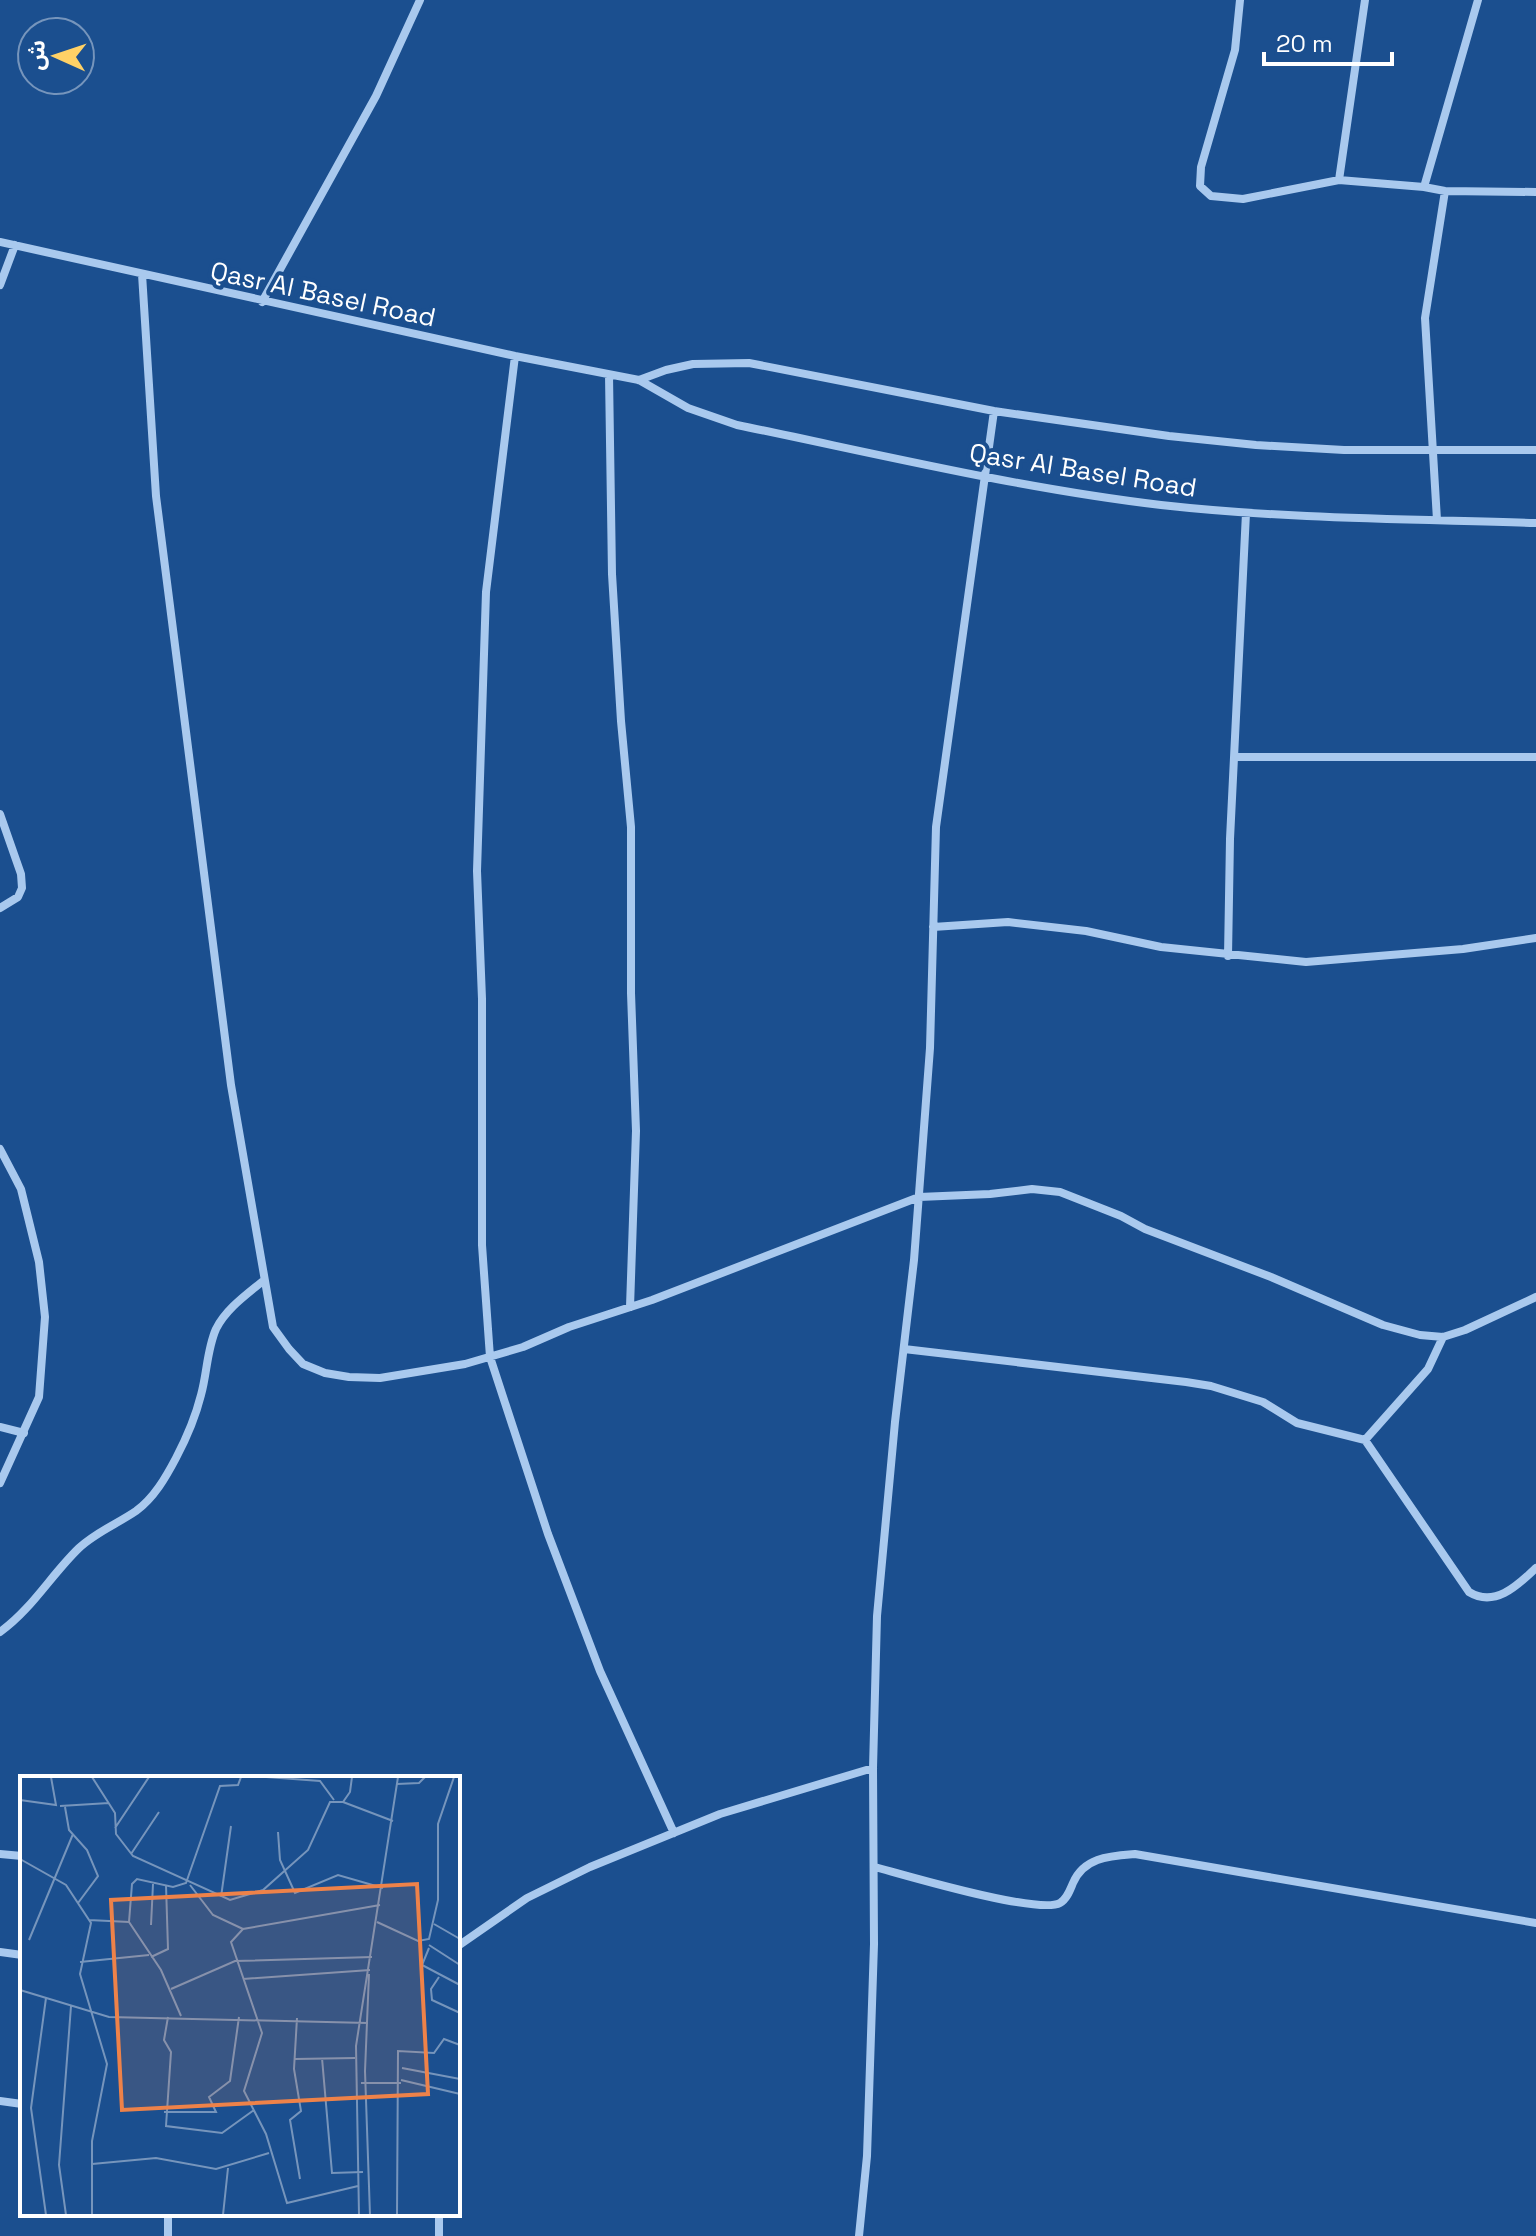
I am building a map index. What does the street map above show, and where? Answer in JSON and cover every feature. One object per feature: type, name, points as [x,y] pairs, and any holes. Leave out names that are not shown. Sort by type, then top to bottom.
[{"type":"street","points":[[262,302],[376,96],[420,0]]},
{"type":"street","points":[[1240,0],[1235,50],[1201,167],[1200,186],[1211,196],[1243,199],[1339,180],[1445,191],[1536,192]]},
{"type":"street","points":[[1339,180],[1365,0]]},
{"type":"street","points":[[1424,187],[1478,0]]},
{"type":"street","points":[[1437,520],[1425,318],[1445,191]]},
{"type":"street","name":"Qasr Al Basel Road","points":[[0,242],[262,302],[639,380],[688,408],[725,421],[984,475],[1114,498],[1246,513],[1341,519],[1536,523]]},
{"type":"street","points":[[0,285],[15,245]]},
{"type":"street","points":[[142,274],[157,511],[231,1085],[273,1327],[303,1364],[325,1373],[380,1378],[465,1364],[630,1307],[919,1197],[1032,1189],[1060,1192],[1383,1325],[1420,1335],[1443,1337],[1465,1330],[1536,1297]]},
{"type":"street","points":[[515,356],[486,592],[477,871],[482,999],[482,1245],[490,1357],[548,1534],[600,1671],[674,1833]]},
{"type":"street","name":"Qasr Al Basel Road","points":[[639,380],[693,364],[749,363],[994,411],[1169,436],[1344,450],[1536,450]]},
{"type":"street","points":[[609,375],[612,574],[631,827],[631,993],[636,1131],[630,1307]]},
{"type":"street","points":[[859,2236],[867,2156],[875,1867],[873,1768],[877,1616],[919,1197],[930,1048],[936,827],[994,411]]},
{"type":"street","points":[[1228,956],[1230,839],[1246,513]]},
{"type":"street","points":[[1235,757],[1536,757]]},
{"type":"street","points":[[0,814],[22,884],[18,897],[0,908]]},
{"type":"street","points":[[933,927],[1008,922],[1086,931],[1161,947],[1228,956],[1306,962],[1463,949],[1536,938]]},
{"type":"street","points":[[0,1149],[21,1189],[39,1262],[45,1317],[39,1397],[0,1483]]},
{"type":"street","points":[[0,1632],[23,1616],[52,1576],[83,1544],[152,1497],[178,1455],[201,1397],[218,1326],[231,1308],[263,1281]]},
{"type":"street","points":[[1365,1440],[1428,1369],[1443,1337]]},
{"type":"street","points":[[904,1349],[1211,1386],[1263,1402],[1297,1423],[1365,1440],[1469,1592],[1475,1596],[1493,1596],[1513,1590],[1536,1568]]},
{"type":"street","points":[[0,1427],[24,1433]]},
{"type":"street","points":[[460,1945],[527,1898],[590,1867],[720,1814],[873,1768]]},
{"type":"street","points":[[0,1854],[20,1856]]},
{"type":"street","points":[[875,1867],[1009,1901],[1045,1906],[1062,1902],[1078,1871],[1087,1864],[1111,1856],[1135,1854],[1536,1923]]},
{"type":"street","points":[[0,1952],[20,1955]]},
{"type":"street","points":[[0,2101],[20,2104]]}]
